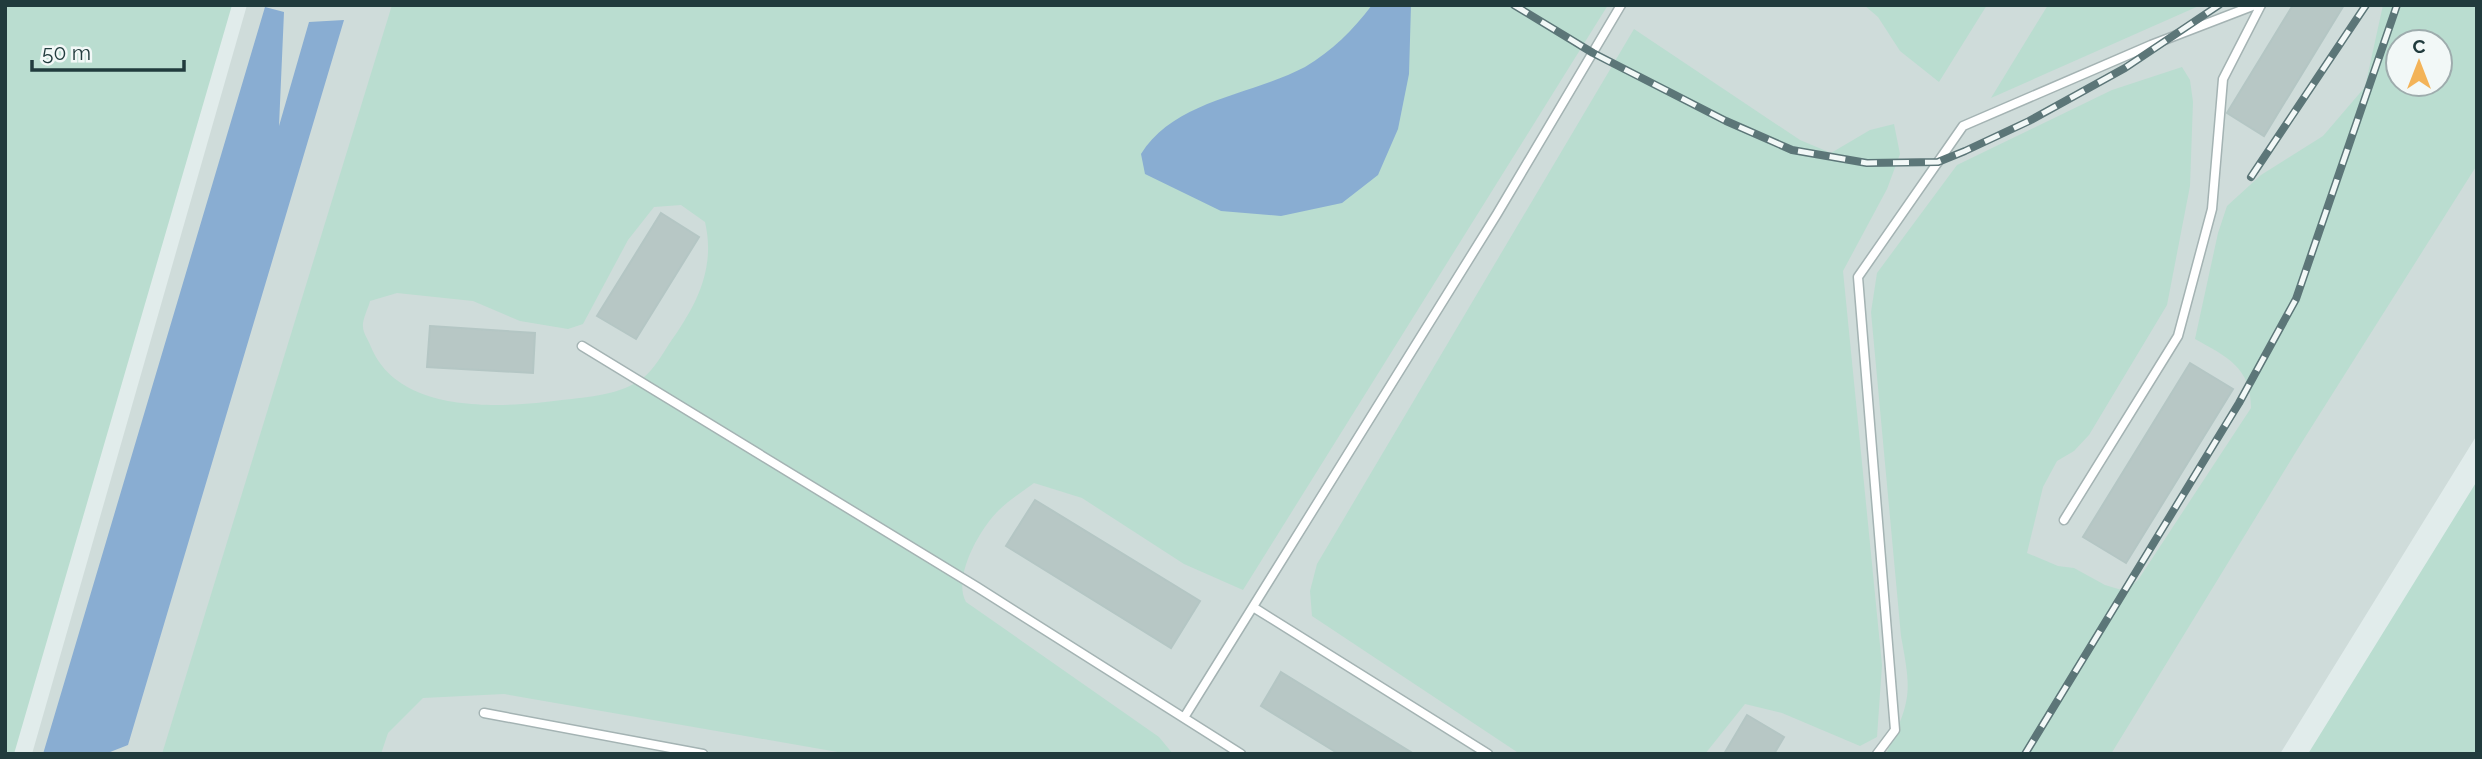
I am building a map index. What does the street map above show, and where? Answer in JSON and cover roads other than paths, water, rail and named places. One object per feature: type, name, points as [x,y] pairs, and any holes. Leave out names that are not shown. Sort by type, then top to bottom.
[{"type":"lane","points":[[1185,716],[1497,214],[1621,5]]},
{"type":"lane","points":[[1877,754],[1895,730],[1858,277],[1962,126],[2151,45],[2255,5]]},
{"type":"lane","points":[[2064,520],[2178,336],[2212,209],[2223,79],[2261,5]]},
{"type":"lane","points":[[582,346],[1185,716],[1241,754]]},
{"type":"lane","points":[[1253,607],[1488,754]]},
{"type":"lane","points":[[484,713],[703,754]]},
{"type":"water","points":[[1372,5],[1411,5],[1409,74],[1398,129],[1378,175],[1342,203],[1281,216],[1221,211],[1145,174],[1141,154],[1155,136],[1173,122],[1193,110],[1305,67],[1342,39]]},
{"type":"water","points":[[265,7],[284,12],[279,126],[309,22],[344,20],[128,745],[105,754],[43,754]]},
{"type":"railway","points":[[1514,5],[1593,53],[1726,121],[1792,150],[1867,163],[1938,162],[1965,151],[2029,121],[2125,68],[2219,5]]},
{"type":"railway","points":[[2251,177],[2366,5]]},
{"type":"railway","points":[[2025,754],[2239,403],[2296,299],[2397,5]]}]
